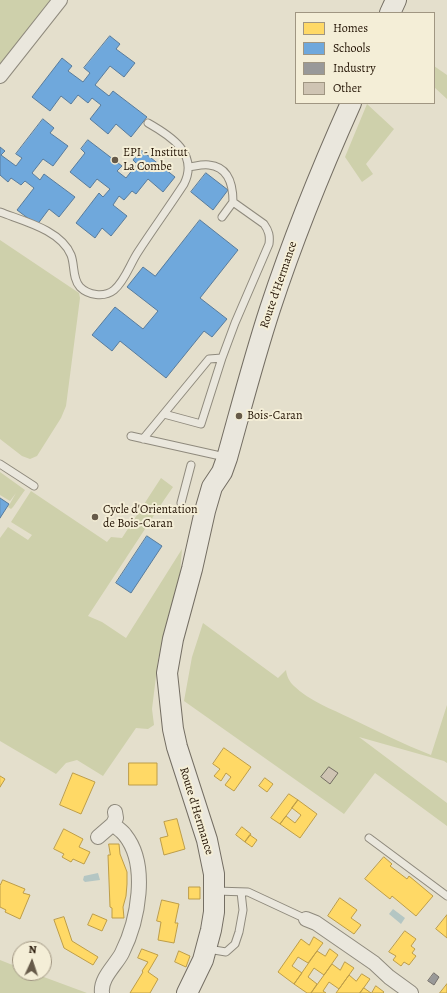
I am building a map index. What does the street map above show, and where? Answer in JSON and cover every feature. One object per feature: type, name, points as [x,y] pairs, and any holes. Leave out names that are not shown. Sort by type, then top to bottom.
[{"type":"main road","points":[[390,12],[396,0]]},
{"type":"main road","name":"Route d'Hermance","points":[[188,993],[207,949],[214,912],[215,890],[214,874],[208,840],[183,768],[174,735],[167,673],[173,639],[212,487],[224,465],[270,308],[308,205],[351,104]]},
{"type":"street","points":[[0,76],[60,0]]},
{"type":"street","points":[[98,837],[114,818],[130,843],[137,865],[139,888],[138,902],[131,930],[121,954],[102,984],[102,993]]},
{"type":"street","points":[[306,919],[316,923],[374,963],[389,977],[411,993]]},
{"type":"lane","points":[[0,212],[49,232],[64,245],[69,250],[72,257],[75,277],[80,286],[86,291],[94,294],[108,293],[114,290],[126,275],[137,253],[184,184],[189,173],[190,167],[176,142],[168,135],[148,123]]},
{"type":"lane","points":[[190,167],[209,165],[222,170],[230,181],[233,191],[233,202],[222,217]]},
{"type":"lane","points":[[164,414],[201,424],[235,323],[269,244],[270,239],[268,229],[264,224],[233,202]]},
{"type":"lane","points":[[143,439],[209,359],[222,358]]},
{"type":"lane","points":[[131,436],[224,465]]},
{"type":"lane","points":[[0,464],[34,486]]},
{"type":"lane","points":[[181,503],[191,465]]},
{"type":"lane","points":[[368,838],[447,896]]},
{"type":"lane","points":[[215,890],[248,892],[306,919]]},
{"type":"lane","points":[[207,949],[226,952],[234,944],[243,910],[241,892]]},
{"type":"green space","points":[[0,0],[51,0],[0,67]]},
{"type":"green space","points":[[435,67],[447,75],[447,99],[435,88]]},
{"type":"green space","points":[[367,104],[394,129],[366,164],[373,174],[362,182],[345,157]]},
{"type":"green space","points":[[0,240],[79,293],[80,298],[66,406],[61,418],[37,456],[30,459],[22,456],[0,439]]},
{"type":"green space","points":[[0,472],[25,490],[11,509],[8,507],[16,493],[10,501],[0,495]]},
{"type":"green space","points":[[161,478],[173,487],[88,616],[102,622],[126,638],[182,549],[180,573],[158,660],[152,709],[154,725],[148,729],[136,728],[103,776],[77,760],[66,763],[56,774],[0,741],[0,538],[8,527],[28,540],[32,535],[11,522],[31,491],[107,542],[111,537],[122,538]]},
{"type":"green space","points":[[203,623],[278,678],[286,670],[288,679],[292,684],[307,696],[328,708],[431,755],[447,705],[447,763],[359,737],[447,803],[447,826],[375,773],[344,814],[184,701],[192,657]]},
{"type":"green space","points":[[0,960],[12,965],[12,981],[52,980],[87,993],[0,993]]},
{"type":"shaded area","points":[[98,873],[100,880],[85,882],[83,880],[84,876]]},
{"type":"shaded area","points":[[393,909],[405,918],[401,924],[389,914]]},
{"type":"building: Homes","points":[[224,748],[251,767],[234,791],[225,785],[231,777],[226,773],[221,781],[214,776],[220,769],[213,764]]},
{"type":"building: Homes","points":[[129,763],[157,763],[157,785],[129,785]]},
{"type":"building: Homes","points":[[73,773],[95,782],[81,814],[60,805]]},
{"type":"building: Homes","points":[[0,776],[5,779],[0,787]]},
{"type":"building: Homes","points":[[265,778],[273,784],[267,792],[259,786]]},
{"type":"building: Homes","points":[[289,794],[298,800],[280,824],[271,818]]},
{"type":"building: Homes","points":[[298,800],[317,814],[300,838],[280,824],[286,816],[295,823],[301,815],[292,808]]},
{"type":"building: Homes","points":[[177,819],[185,849],[164,855],[160,838],[168,836],[164,822]]},
{"type":"building: Homes","points":[[242,827],[251,834],[245,842],[236,835]]},
{"type":"building: Homes","points":[[64,829],[83,839],[79,847],[90,852],[84,864],[73,859],[71,862],[62,857],[64,854],[54,849]]},
{"type":"building: Homes","points":[[250,835],[257,840],[252,847],[245,842]]},
{"type":"building: Homes","points":[[109,844],[119,844],[120,854],[127,872],[126,896],[123,907],[124,918],[112,918],[112,908],[110,907]]},
{"type":"building: Homes","points":[[384,857],[392,864],[390,866],[407,879],[409,876],[433,896],[416,916],[392,896],[390,899],[365,879]]},
{"type":"building: Homes","points":[[3,880],[25,889],[23,893],[30,895],[20,919],[5,912],[6,910],[0,907],[0,886]]},
{"type":"building: Homes","points":[[189,887],[200,887],[200,899],[189,899]]},
{"type":"building: Homes","points":[[340,898],[357,910],[351,918],[361,925],[354,934],[328,916]]},
{"type":"building: Homes","points":[[162,900],[179,904],[175,923],[178,923],[174,943],[158,940],[161,922],[157,921]]},
{"type":"building: Homes","points":[[93,914],[107,920],[102,931],[88,925]]},
{"type":"building: Homes","points":[[447,915],[447,938],[436,929]]},
{"type":"building: Homes","points":[[64,917],[72,941],[98,957],[93,965],[64,948],[54,920]]},
{"type":"building: Homes","points":[[405,931],[416,939],[411,946],[415,949],[412,953],[416,956],[409,965],[404,962],[401,966],[393,960],[396,956],[389,952]]},
{"type":"building: Homes","points":[[314,937],[323,943],[308,963],[298,957],[292,966],[302,973],[294,984],[278,972],[301,939],[309,945]]},
{"type":"building: Homes","points":[[142,949],[158,955],[148,972],[158,979],[150,993],[130,993],[148,962],[138,958]]},
{"type":"building: Homes","points":[[330,949],[338,955],[324,975],[314,968],[308,977],[317,984],[311,993],[307,993],[294,984],[317,951],[325,956]]},
{"type":"building: Homes","points":[[179,951],[190,956],[186,967],[175,962]]},
{"type":"building: Homes","points":[[345,962],[354,968],[339,989],[329,982],[323,991],[326,993],[311,993],[332,964],[340,970]]},
{"type":"building: Homes","points":[[362,974],[370,979],[360,993],[336,993],[349,975],[356,981]]},
{"type":"building: Homes","points":[[447,984],[447,993],[440,993]]},
{"type":"building: Homes","points":[[376,986],[384,992],[372,993]]},
{"type":"building: Homes","points":[[364,988],[371,993],[360,993]]},
{"type":"building: Schools","points":[[110,36],[120,44],[116,49],[135,63],[124,77],[110,66],[95,85],[109,96],[113,91],[147,117],[131,137],[116,124],[108,134],[90,119],[101,105],[92,98],[88,103],[78,95],[71,104],[61,96],[50,111],[32,97],[62,58],[72,66],[68,71],[83,82],[90,73],[84,68]]},
{"type":"building: Schools","points":[[43,119],[54,128],[50,133],[68,146],[53,166],[43,159],[32,173],[40,180],[44,174],[75,197],[59,217],[49,209],[37,225],[17,210],[34,188],[25,181],[21,185],[11,178],[8,182],[0,175],[0,147],[5,151],[1,155],[16,166],[22,158],[16,154]]},
{"type":"building: Schools","points":[[88,140],[122,166],[117,171],[126,178],[137,164],[133,160],[141,150],[175,177],[163,192],[148,179],[136,194],[132,191],[124,200],[119,196],[113,205],[127,216],[111,236],[102,228],[95,238],[76,223],[99,193],[103,197],[110,189],[97,179],[90,188],[70,172],[85,153],[81,149]]},
{"type":"building: Schools","points":[[206,173],[228,190],[213,210],[191,192]]},
{"type":"building: Schools","points":[[200,220],[238,250],[200,298],[227,319],[212,337],[204,331],[166,378],[120,341],[112,351],[92,335],[115,307],[143,329],[158,311],[127,287],[143,267],[155,276]]},
{"type":"building: Schools","points":[[0,498],[9,504],[0,518]]},
{"type":"building: Schools","points":[[147,536],[162,546],[131,593],[116,583]]},
{"type":"building: Industry","points":[[434,973],[439,977],[434,985],[428,981]]},
{"type":"building: Other","points":[[329,767],[338,773],[330,784],[321,777]]},
{"type":"place","name":"EPI - Institut La Combe","points":[[115,160]]},
{"type":"place","name":"Bois-Caran","points":[[239,416]]},
{"type":"place","name":"Cycle d'Orientation de Bois-Caran","points":[[95,517]]}]
